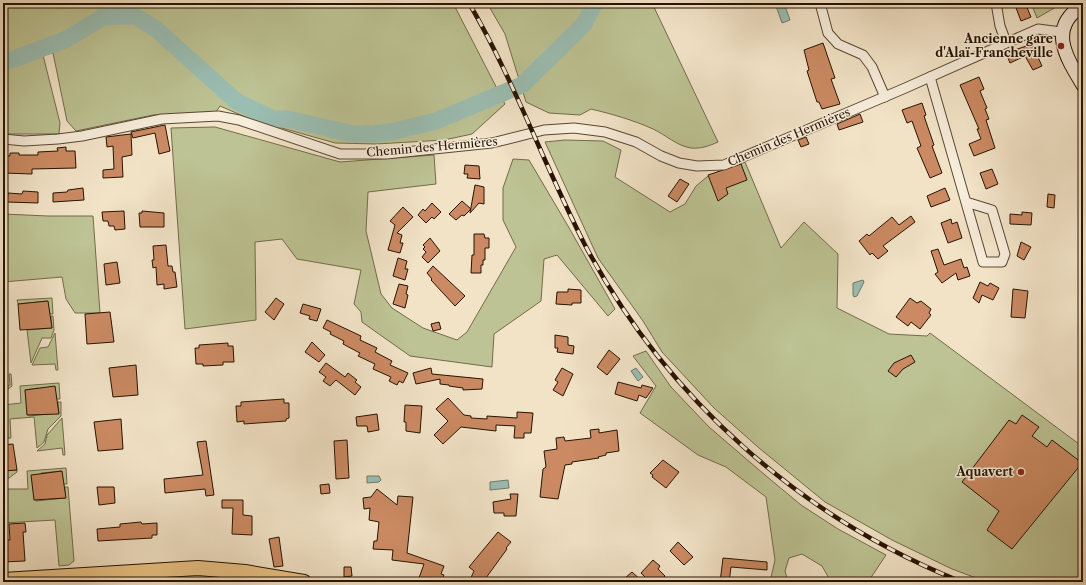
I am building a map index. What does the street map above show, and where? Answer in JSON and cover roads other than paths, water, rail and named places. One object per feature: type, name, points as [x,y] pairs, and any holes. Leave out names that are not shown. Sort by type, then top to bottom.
[{"type":"main road","points":[[1083,5],[1075,10],[1065,22],[1061,32],[1063,45],[1083,86]]},
{"type":"main road","points":[[3,580],[198,568],[244,572],[304,582]]},
{"type":"street","points":[[820,3],[828,33],[838,44],[863,55],[872,67],[885,97]]},
{"type":"street","points":[[996,3],[1000,26],[1006,42]]},
{"type":"street","name":"Chemin des Hermières","points":[[3,139],[24,141],[58,139],[82,136],[162,119],[218,116],[239,120],[340,154],[386,154],[492,144],[544,130],[574,128],[606,132],[636,142],[661,156],[679,163],[698,166],[724,165],[885,97],[1038,29],[1061,32]]},
{"type":"street","points":[[930,77],[983,262],[1002,262],[1005,254],[992,210],[966,202]]},
{"type":"water","points":[[784,3],[790,20],[782,23],[776,6]]},
{"type":"water","points":[[863,280],[864,282],[857,296],[854,297],[853,283]]},
{"type":"water","points":[[636,368],[643,377],[638,381],[631,371]]},
{"type":"water","points":[[367,476],[379,476],[381,480],[379,482],[367,483]]},
{"type":"water","points":[[508,480],[509,488],[490,490],[490,482]]},
{"type":"waterway","points":[[3,60],[11,60],[67,39],[103,17],[135,16],[156,29],[236,101],[273,119],[288,119],[353,134],[374,134],[391,132],[436,121],[522,85],[584,24],[594,4],[597,3]]},
{"type":"railway","points":[[469,3],[515,92],[585,245],[618,301],[655,353],[697,402],[744,447],[793,488],[847,524],[903,555],[962,582]]},
{"type":"place","name":"Ancienne gare d'Alaï-Francheville","points":[[1061,46]]},
{"type":"place","name":"Aquavert","points":[[1021,472]]}]
